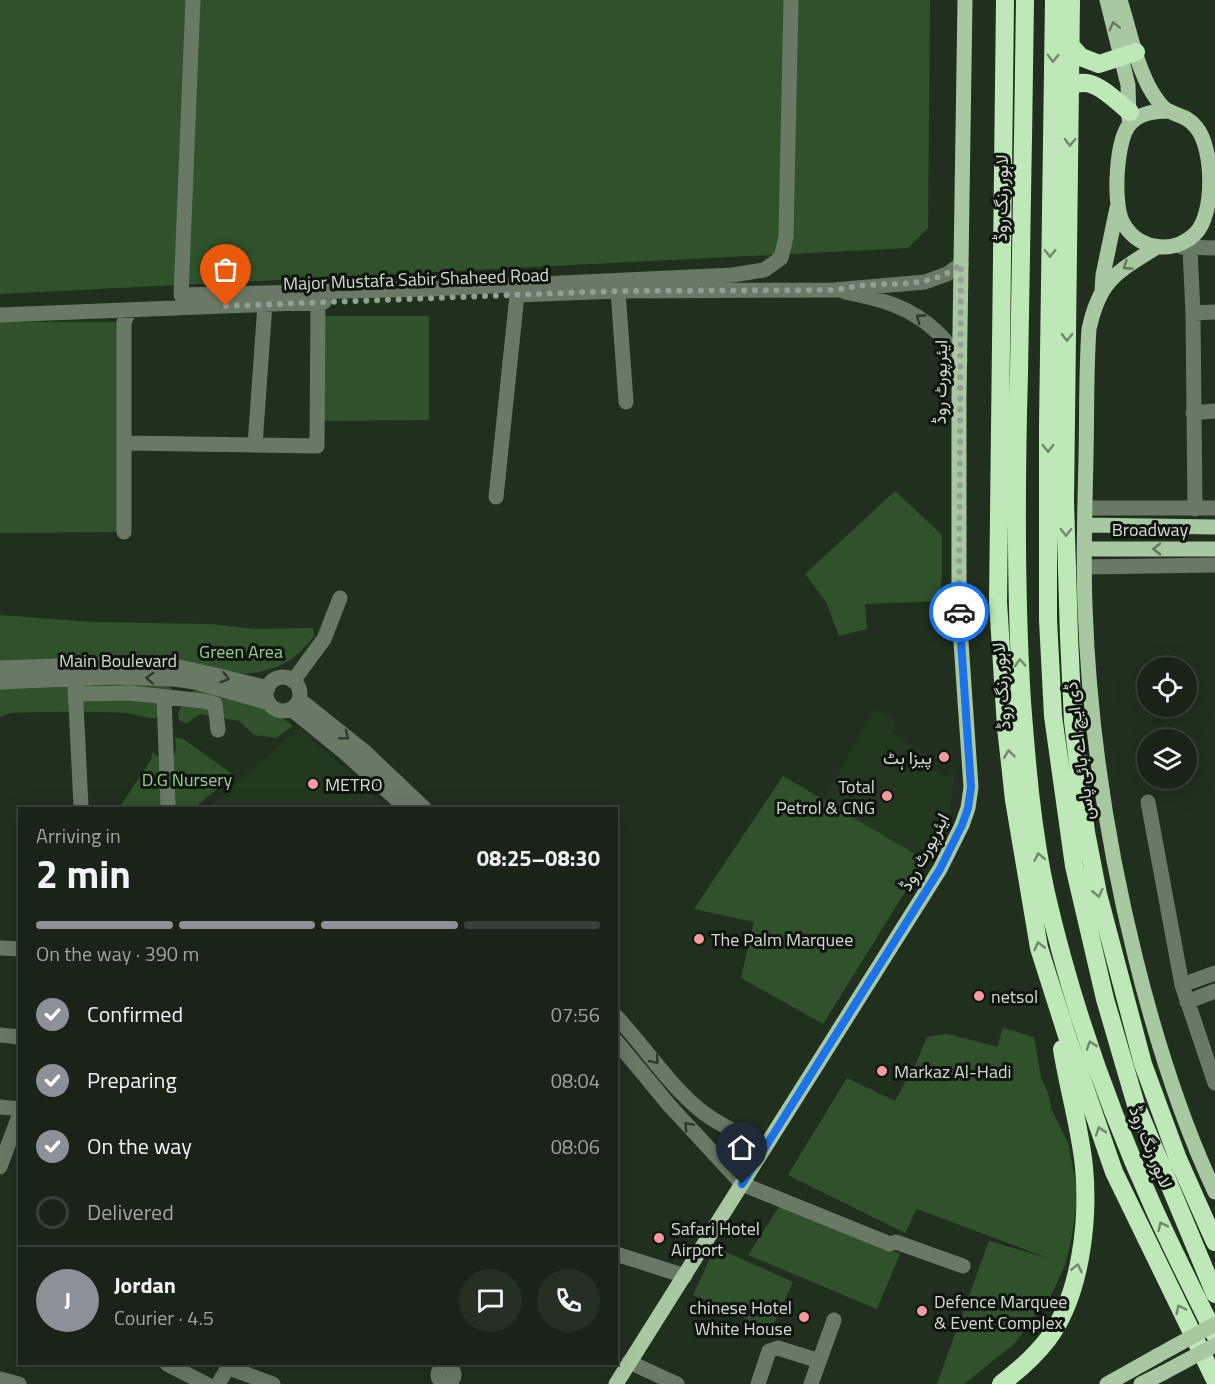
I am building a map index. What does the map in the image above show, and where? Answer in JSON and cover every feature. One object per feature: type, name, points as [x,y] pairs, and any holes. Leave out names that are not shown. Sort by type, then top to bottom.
[{"type":"highway","points":[[1005,0],[999,570],[1000,644],[1014,800],[1039,948],[1114,1172],[1215,1380]]},
{"type":"highway","name":"لاہور رنگ روڈ","points":[[1025,0],[1016,574],[1024,722],[1035,832],[1046,893],[1078,1006],[1117,1121],[1155,1212],[1215,1335]]},
{"type":"highway","name":"لاہور رنگ روڈ","points":[[1054,0],[1048,426],[1048,620],[1053,716],[1074,866],[1105,999],[1136,1105],[1215,1294]]},
{"type":"highway","points":[[1071,0],[1065,502],[1073,721],[1086,832],[1098,894],[1143,1064],[1178,1159],[1215,1242]]},
{"type":"highway","points":[[1072,46],[1081,57],[1099,64],[1129,55]]},
{"type":"highway","points":[[1071,86],[1081,82],[1090,82],[1129,118]]},
{"type":"highway","points":[[1001,1384],[1048,1339],[1070,1298],[1082,1242],[1086,1202],[1084,1165],[1051,988]]},
{"type":"main road","name":"ایئرپورٹ روڈ","points":[[616,1384],[940,869],[968,808],[971,771],[959,613],[965,0]]},
{"type":"main road","points":[[1107,0],[1129,55],[1149,88],[1168,111]]},
{"type":"main road","points":[[1102,291],[1103,274],[1118,204],[1119,160],[1129,118],[1129,55],[1120,0]]},
{"type":"main road","points":[[1118,204],[1122,221],[1129,231],[1141,241],[1157,247],[1183,247],[1202,226],[1209,197],[1208,157],[1202,136],[1184,116],[1168,111],[1129,118]]},
{"type":"main road","points":[[1102,291],[1119,271],[1157,247]]},
{"type":"main road","name":"ڈی ایچ اے بائی پاس","points":[[1102,291],[1089,329],[1084,549],[1084,606],[1093,726],[1111,849],[1153,1026],[1176,1100],[1215,1192]]},
{"type":"main road","name":"Broadway","points":[[1085,525],[1215,527]]},
{"type":"main road","name":"Broadway","points":[[1084,549],[1215,549]]},
{"type":"main road","points":[[1107,1384],[1215,1324]]},
{"type":"main road","points":[[1142,1384],[1215,1345]]},
{"type":"street","points":[[193,0],[181,295],[431,289],[733,275],[764,270],[782,258],[786,237],[791,0]]},
{"type":"street","points":[[1209,197],[1215,213]]},
{"type":"street","points":[[1195,508],[1193,313],[1183,247],[1215,248]]},
{"type":"street","points":[[834,290],[867,285],[925,282],[947,274],[961,264]]},
{"type":"street","points":[[834,290],[883,300],[905,309],[937,331],[960,360]]},
{"type":"street","name":"Major Mustafa Sabir Shaheed Road","points":[[0,315],[618,291],[834,290]]},
{"type":"street","points":[[618,291],[626,402]]},
{"type":"street","points":[[496,497],[517,295]]},
{"type":"street","points":[[125,443],[317,446],[318,303]]},
{"type":"street","points":[[255,445],[265,304]]},
{"type":"street","points":[[124,532],[124,322],[130,310]]},
{"type":"street","points":[[1193,313],[1215,312]]},
{"type":"street","points":[[1193,413],[1215,411]]},
{"type":"street","points":[[1085,508],[1215,508]]},
{"type":"street","points":[[1084,567],[1215,566]]},
{"type":"street","points":[[293,681],[324,639],[340,598]]},
{"type":"street","name":"Main Boulevard","points":[[0,668],[120,664],[187,674],[268,696]]},
{"type":"street","points":[[181,699],[187,674]]},
{"type":"street","name":"Main Boulevard","points":[[0,682],[187,674]]},
{"type":"street","points":[[75,678],[81,806]]},
{"type":"street","points":[[284,678],[293,681],[299,689],[295,704],[279,711],[268,696],[274,680],[284,678]]},
{"type":"street","points":[[75,694],[130,693],[215,704],[218,730]]},
{"type":"street","points":[[164,697],[168,804]]},
{"type":"street","points":[[295,704],[405,807]]},
{"type":"street","points":[[295,704],[364,751],[423,807]]},
{"type":"street","points":[[1148,802],[1186,1002],[1215,1083]]},
{"type":"street","points":[[0,948],[18,949]]},
{"type":"street","points":[[1182,985],[1215,973]]},
{"type":"street","points":[[1186,1002],[1215,991]]},
{"type":"street","points":[[618,1018],[684,1095],[699,1109],[765,1147]]},
{"type":"street","points":[[0,1035],[18,1037]]},
{"type":"street","points":[[618,1043],[669,1105],[745,1180],[893,1234],[896,1242],[963,1266]]},
{"type":"street","points":[[0,1107],[18,1111]]},
{"type":"street","points":[[0,1167],[18,1117]]},
{"type":"street","points":[[618,1255],[685,1276]]},
{"type":"street","points":[[811,1384],[834,1320]]},
{"type":"street","points":[[758,1384],[772,1348],[819,1361]]},
{"type":"street","points":[[629,1362],[676,1384]]},
{"type":"street","points":[[169,1365],[206,1384]]},
{"type":"street","points":[[218,1384],[229,1366],[273,1384]]},
{"type":"street","points":[[0,1379],[19,1384]]},
{"type":"shaded area","points":[[875,708],[894,719],[893,733],[926,756],[926,765],[945,777],[951,773],[955,775],[950,811],[925,860],[823,800]]},
{"type":"shaded area","points":[[299,728],[385,807],[210,807]]},
{"type":"green space","points":[[0,0],[930,0],[928,228],[908,248],[0,294]]},
{"type":"green space","points":[[317,316],[429,316],[429,420],[317,421]]},
{"type":"green space","points":[[0,322],[124,322],[124,532],[0,533]]},
{"type":"green space","points":[[895,491],[942,535],[939,601],[865,604],[867,629],[839,636],[826,602],[805,574]]},
{"type":"green space","name":"Green Area","points":[[0,615],[92,622],[210,624],[257,629],[313,628],[314,636],[307,645],[284,663],[267,670],[246,674],[124,657],[0,662]]},
{"type":"green space","points":[[48,684],[167,684],[172,689],[167,710],[160,717],[155,718],[127,713],[83,712],[10,713],[0,717],[0,687]]},
{"type":"green space","points":[[196,689],[261,706],[269,715],[282,718],[293,726],[276,738],[254,735],[239,721],[200,714],[186,724],[179,720],[178,713],[187,694]]},
{"type":"green space","name":"D.G Nursery","points":[[175,737],[183,739],[234,775],[195,807],[120,807],[151,760],[152,752],[160,758],[173,756],[176,749]]},
{"type":"green space","points":[[783,776],[925,860],[823,1024],[741,978],[754,922],[694,909]]},
{"type":"green space","points":[[1003,1028],[1034,1037],[1041,1077],[1051,1108],[1068,1143],[1078,1193],[1072,1235],[1065,1265],[1050,1298],[1014,1344],[964,1384],[937,1384],[989,1241],[1051,1259],[917,1209],[905,1233],[788,1175],[847,1078],[895,1101],[927,1037],[948,1034],[997,1047]]},
{"type":"green space","points":[[780,1205],[900,1254],[877,1309],[748,1255]]},
{"type":"green space","points":[[715,1247],[793,1282],[771,1330],[693,1295]]},
{"type":"way so far","points":[[226,306],[618,291],[834,290],[867,285],[925,282],[952,272],[961,264],[959,612]]},
{"type":"place","name":"پیزا ہٹ","points":[[944,757]]},
{"type":"place","name":"METRO","points":[[313,784]]},
{"type":"place","name":"Total Petrol & CNG","points":[[887,796]]},
{"type":"place","name":"The Palm Marquee","points":[[699,939]]},
{"type":"place","name":"netsol","points":[[979,996]]},
{"type":"place","name":"Markaz Al-Hadi","points":[[882,1071]]},
{"type":"place","name":"Safari Hotel Airport","points":[[659,1238]]},
{"type":"place","name":"Defence Marquee & Event Complex","points":[[922,1311]]},
{"type":"place","name":"chinese Hotel White House","points":[[804,1317]]},
{"type":"route","points":[[742,1184],[940,869],[962,825],[970,799],[971,771],[959,612]]}]
